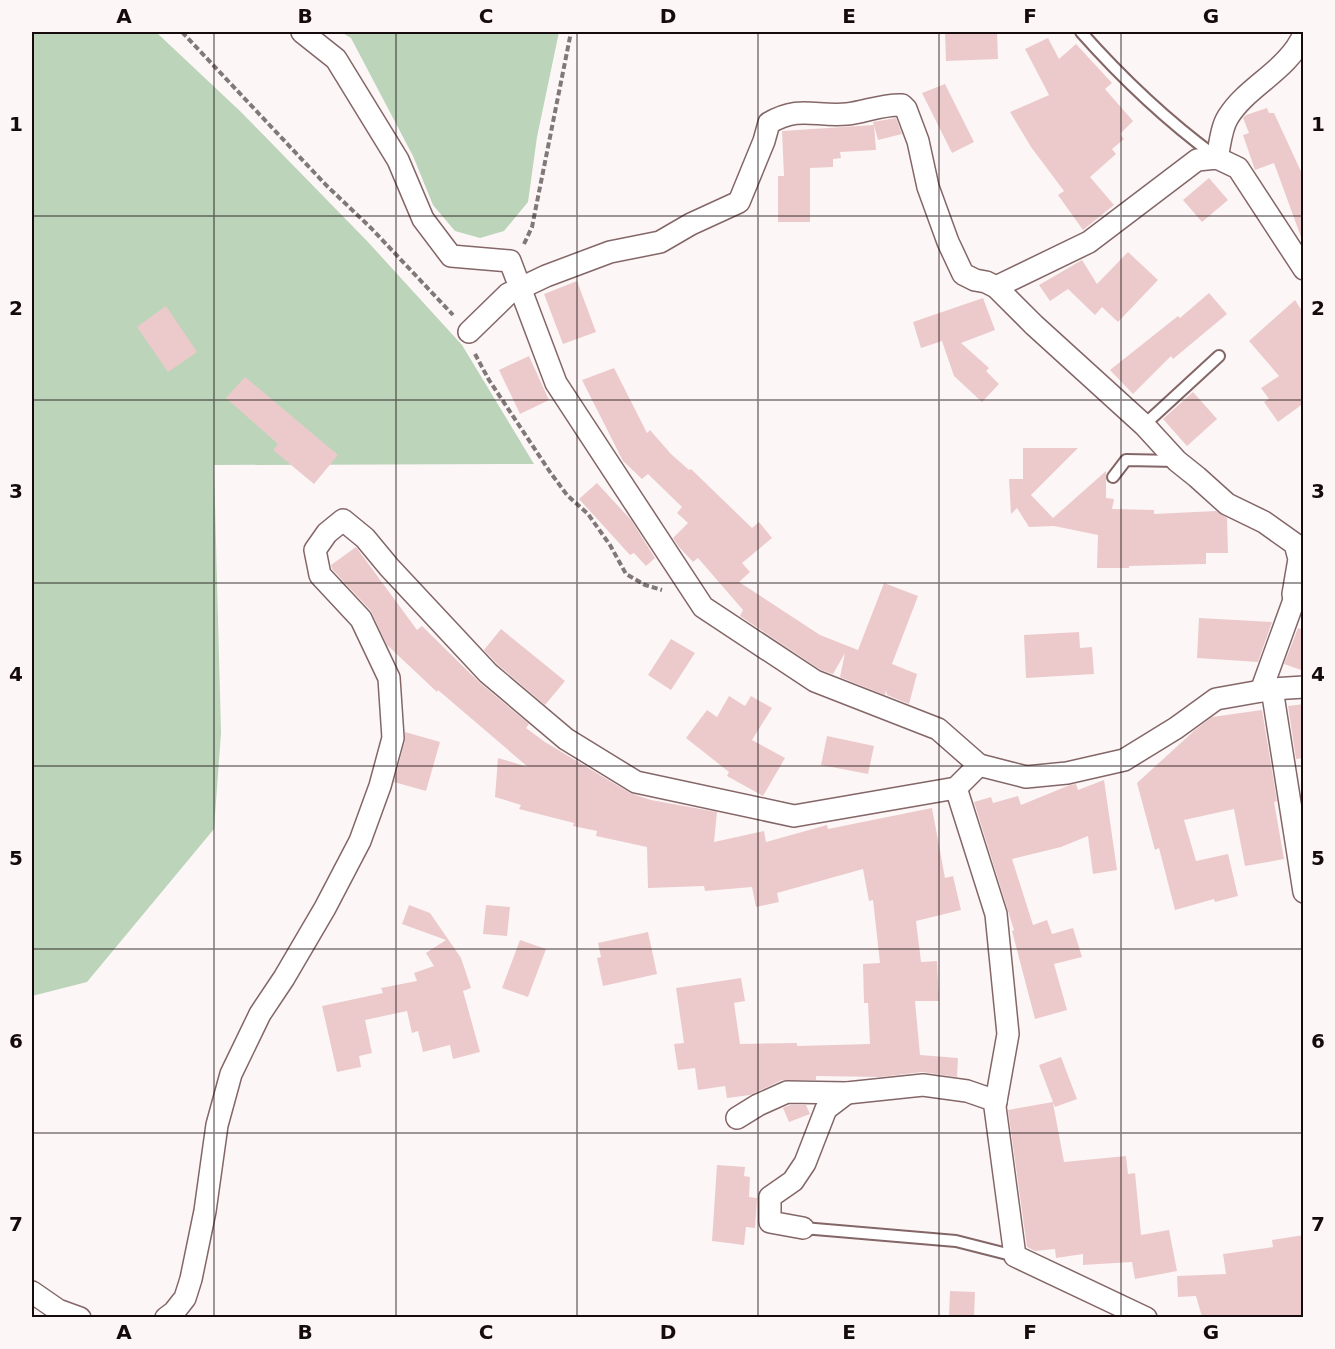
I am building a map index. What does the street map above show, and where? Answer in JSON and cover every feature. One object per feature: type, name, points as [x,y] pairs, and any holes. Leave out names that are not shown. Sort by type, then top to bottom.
[{"type":"street","points":[[302,32],[336,59],[398,160],[423,219],[451,256],[510,261],[556,383],[704,607],[815,681],[938,729],[978,765],[1026,777],[1067,773],[1124,760],[1176,728],[1216,699],[1267,690],[1304,687]]},
{"type":"street","points":[[1217,158],[1226,120],[1245,97],[1288,58],[1304,34]]},
{"type":"street","points":[[469,333],[508,294],[520,288],[582,261],[610,252],[660,242],[691,224],[739,202],[769,123],[783,114],[802,111],[847,114],[902,105],[911,120],[918,141],[928,187],[963,274],[996,287],[1144,426],[1177,461],[1227,504],[1264,522],[1295,544],[1299,559],[1293,594],[1299,593],[1267,690],[1304,892]]},
{"type":"street","points":[[996,287],[1089,242],[1197,160],[1217,158],[1238,168],[1304,269]]},
{"type":"street","points":[[166,1317],[174,1312],[184,1298],[191,1279],[205,1211],[217,1125],[231,1074],[260,1014],[319,918],[360,841],[380,786],[393,738],[389,678],[361,619],[320,575],[315,550],[327,533],[343,520],[365,538],[488,673],[566,739],[636,782],[794,816],[956,788],[978,765]]},
{"type":"street","points":[[956,788],[996,914],[1008,1034],[995,1107],[1015,1256],[1146,1317]]},
{"type":"street","points":[[738,1118],[787,1092],[847,1093],[923,1084],[967,1091],[996,1101]]},
{"type":"street","points":[[803,1228],[770,1221],[770,1197],[793,1180],[805,1163],[826,1109],[847,1093]]},
{"type":"street","points":[[32,1293],[58,1310],[80,1317]]},
{"type":"lane","points":[[1081,32],[1135,89],[1189,137],[1217,158]]},
{"type":"lane","points":[[1144,426],[1219,356]]},
{"type":"lane","points":[[1113,477],[1126,460],[1177,461]]},
{"type":"lane","points":[[803,1228],[956,1241],[1015,1256]]},
{"type":"path","points":[[182,32],[469,333],[471,346],[489,380],[567,495],[588,514],[626,573],[645,585],[667,591],[693,590]]},
{"type":"path","points":[[510,261],[523,245],[532,227],[571,32]]},
{"type":"green space","points":[[32,32],[156,32],[241,112],[368,242],[462,345],[534,464],[214,465],[221,733],[214,829],[87,982],[32,996]]},
{"type":"green space","points":[[341,32],[559,32],[537,137],[528,202],[504,231],[480,238],[455,231],[433,205],[413,156],[351,38]]},
{"type":"building","points":[[945,32],[997,32],[998,59],[946,61]]},
{"type":"building","points":[[1048,38],[1059,59],[1076,44],[1112,83],[1105,89],[1133,121],[1120,134],[1124,139],[1112,149],[1116,154],[1090,177],[1114,205],[1083,230],[1058,195],[1064,191],[1031,147],[1010,112],[1049,95],[1025,49]]},
{"type":"building","points":[[945,84],[974,142],[952,153],[922,93]]},
{"type":"building","points":[[1267,108],[1269,113],[1274,113],[1304,178],[1304,237],[1301,237],[1274,163],[1255,170],[1243,135],[1249,133],[1243,118]]},
{"type":"building","points":[[896,118],[902,134],[878,140],[873,122]]},
{"type":"building","points":[[874,125],[876,150],[840,152],[841,158],[833,159],[833,167],[810,168],[810,222],[778,222],[778,176],[784,176],[782,131]]},
{"type":"building","points":[[1209,178],[1228,200],[1202,222],[1183,200]]},
{"type":"building","points":[[1128,252],[1158,280],[1118,322],[1102,307],[1095,315],[1068,289],[1050,301],[1039,285],[1082,260],[1097,284]]},
{"type":"building","points":[[577,281],[596,332],[563,344],[544,294]]},
{"type":"building","points":[[1209,293],[1227,314],[1173,359],[1171,356],[1133,394],[1110,370],[1178,316],[1180,318]]},
{"type":"building","points":[[983,298],[995,330],[961,343],[989,368],[986,371],[999,384],[982,402],[954,376],[942,341],[921,348],[913,322]]},
{"type":"building","points":[[1295,300],[1304,314],[1304,403],[1278,422],[1264,402],[1269,399],[1261,388],[1279,376],[1249,341]]},
{"type":"building","points":[[166,306],[197,352],[168,372],[137,327]]},
{"type":"building","points":[[529,356],[549,400],[520,414],[499,370]]},
{"type":"building","points":[[614,368],[647,433],[650,430],[671,454],[689,470],[691,469],[752,528],[759,522],[772,538],[742,563],[750,572],[739,582],[820,635],[858,650],[884,583],[918,596],[892,664],[917,674],[909,704],[887,695],[886,690],[885,695],[840,677],[845,653],[833,674],[821,670],[740,616],[743,610],[698,558],[693,562],[679,547],[673,538],[688,523],[677,513],[682,507],[648,474],[642,479],[623,461],[582,380]]},
{"type":"building","points":[[245,377],[338,455],[314,484],[273,450],[278,444],[226,398]]},
{"type":"building","points":[[1193,392],[1217,419],[1187,446],[1163,419]]},
{"type":"building","points":[[1023,448],[1078,448],[1031,495],[1053,518],[1106,471],[1106,498],[1114,499],[1112,509],[1154,510],[1154,514],[1216,511],[1227,518],[1228,553],[1206,553],[1206,564],[1097,568],[1098,535],[1054,526],[1029,527],[1017,508],[1011,514],[1009,479],[1023,479]]},
{"type":"building","points":[[597,483],[631,520],[655,558],[646,566],[634,553],[630,555],[579,499]]},
{"type":"building","points":[[356,547],[417,630],[422,626],[480,683],[529,724],[526,728],[545,742],[630,793],[651,800],[717,812],[714,842],[764,831],[766,842],[827,825],[828,829],[932,808],[945,878],[953,876],[961,910],[916,921],[921,962],[937,961],[939,1001],[915,1001],[920,1055],[958,1058],[957,1077],[922,1072],[880,1077],[816,1076],[816,1080],[782,1080],[750,1095],[727,1098],[725,1086],[698,1090],[695,1068],[678,1070],[674,1044],[684,1043],[676,988],[741,978],[745,1001],[734,1003],[740,1044],[797,1043],[797,1046],[870,1044],[868,1003],[864,1003],[863,964],[880,963],[873,900],[869,901],[863,869],[777,893],[779,902],[756,907],[752,887],[705,891],[704,886],[648,888],[647,847],[596,836],[597,831],[519,809],[521,805],[495,797],[498,758],[528,767],[438,690],[437,692],[387,645],[371,611],[332,569],[331,565]]},
{"type":"building","points":[[1199,618],[1272,622],[1258,662],[1197,658]]},
{"type":"building","points":[[1298,628],[1304,630],[1304,671],[1284,664]]},
{"type":"building","points":[[501,629],[565,681],[545,705],[484,650]]},
{"type":"building","points":[[1079,632],[1080,648],[1092,647],[1094,674],[1026,678],[1024,635]]},
{"type":"building","points":[[671,639],[695,653],[671,690],[648,675]]},
{"type":"building","points":[[729,696],[745,706],[751,696],[772,708],[752,740],[785,758],[763,796],[727,776],[729,772],[686,738],[707,710],[717,717]]},
{"type":"building","points":[[1304,704],[1304,758],[1296,759],[1288,706]]},
{"type":"building","points":[[1262,710],[1284,859],[1245,866],[1234,809],[1184,820],[1196,861],[1228,854],[1238,896],[1215,902],[1214,899],[1175,910],[1159,848],[1155,850],[1137,783],[1212,717]]},
{"type":"building","points":[[405,732],[440,742],[426,791],[394,782],[405,741]]},
{"type":"building","points":[[827,736],[874,746],[868,774],[821,765]]},
{"type":"building","points":[[1104,780],[1117,870],[1093,874],[1088,836],[1061,847],[1012,859],[1033,925],[1047,920],[1052,934],[1073,928],[1082,957],[1054,964],[1067,1010],[1035,1019],[1012,931],[1014,930],[974,802],[991,797],[993,803],[1018,796],[1021,805],[1070,785],[1076,784],[1078,790]]},
{"type":"building","points":[[409,905],[430,913],[461,958],[471,988],[463,991],[480,1052],[453,1059],[450,1045],[423,1052],[418,1031],[412,1033],[407,1011],[365,1020],[372,1053],[359,1056],[361,1067],[337,1072],[322,1006],[383,993],[381,988],[417,981],[414,973],[434,966],[426,953],[446,940],[402,924]]},
{"type":"building","points":[[486,905],[510,907],[507,936],[483,934]]},
{"type":"building","points":[[648,932],[657,974],[603,986],[597,958],[601,957],[598,943]]},
{"type":"building","points":[[520,940],[546,949],[528,997],[502,988]]},
{"type":"building","points":[[1061,1057],[1077,1099],[1055,1107],[1053,1103],[1064,1162],[1126,1156],[1128,1174],[1135,1173],[1141,1235],[1169,1230],[1177,1271],[1135,1279],[1132,1262],[1083,1265],[1083,1254],[1056,1258],[1055,1249],[1035,1251],[1027,1247],[1008,1110],[1053,1102],[1039,1065]]},
{"type":"building","points":[[790,1105],[806,1105],[810,1114],[789,1122],[783,1108]]},
{"type":"building","points":[[717,1165],[745,1167],[744,1176],[750,1177],[749,1197],[757,1198],[755,1228],[746,1227],[744,1245],[712,1241]]},
{"type":"building","points":[[1304,1235],[1304,1317],[1202,1317],[1196,1296],[1178,1297],[1177,1276],[1226,1274],[1223,1254],[1273,1247],[1272,1240]]},
{"type":"building","points":[[950,1291],[975,1292],[974,1317],[949,1317]]}]
